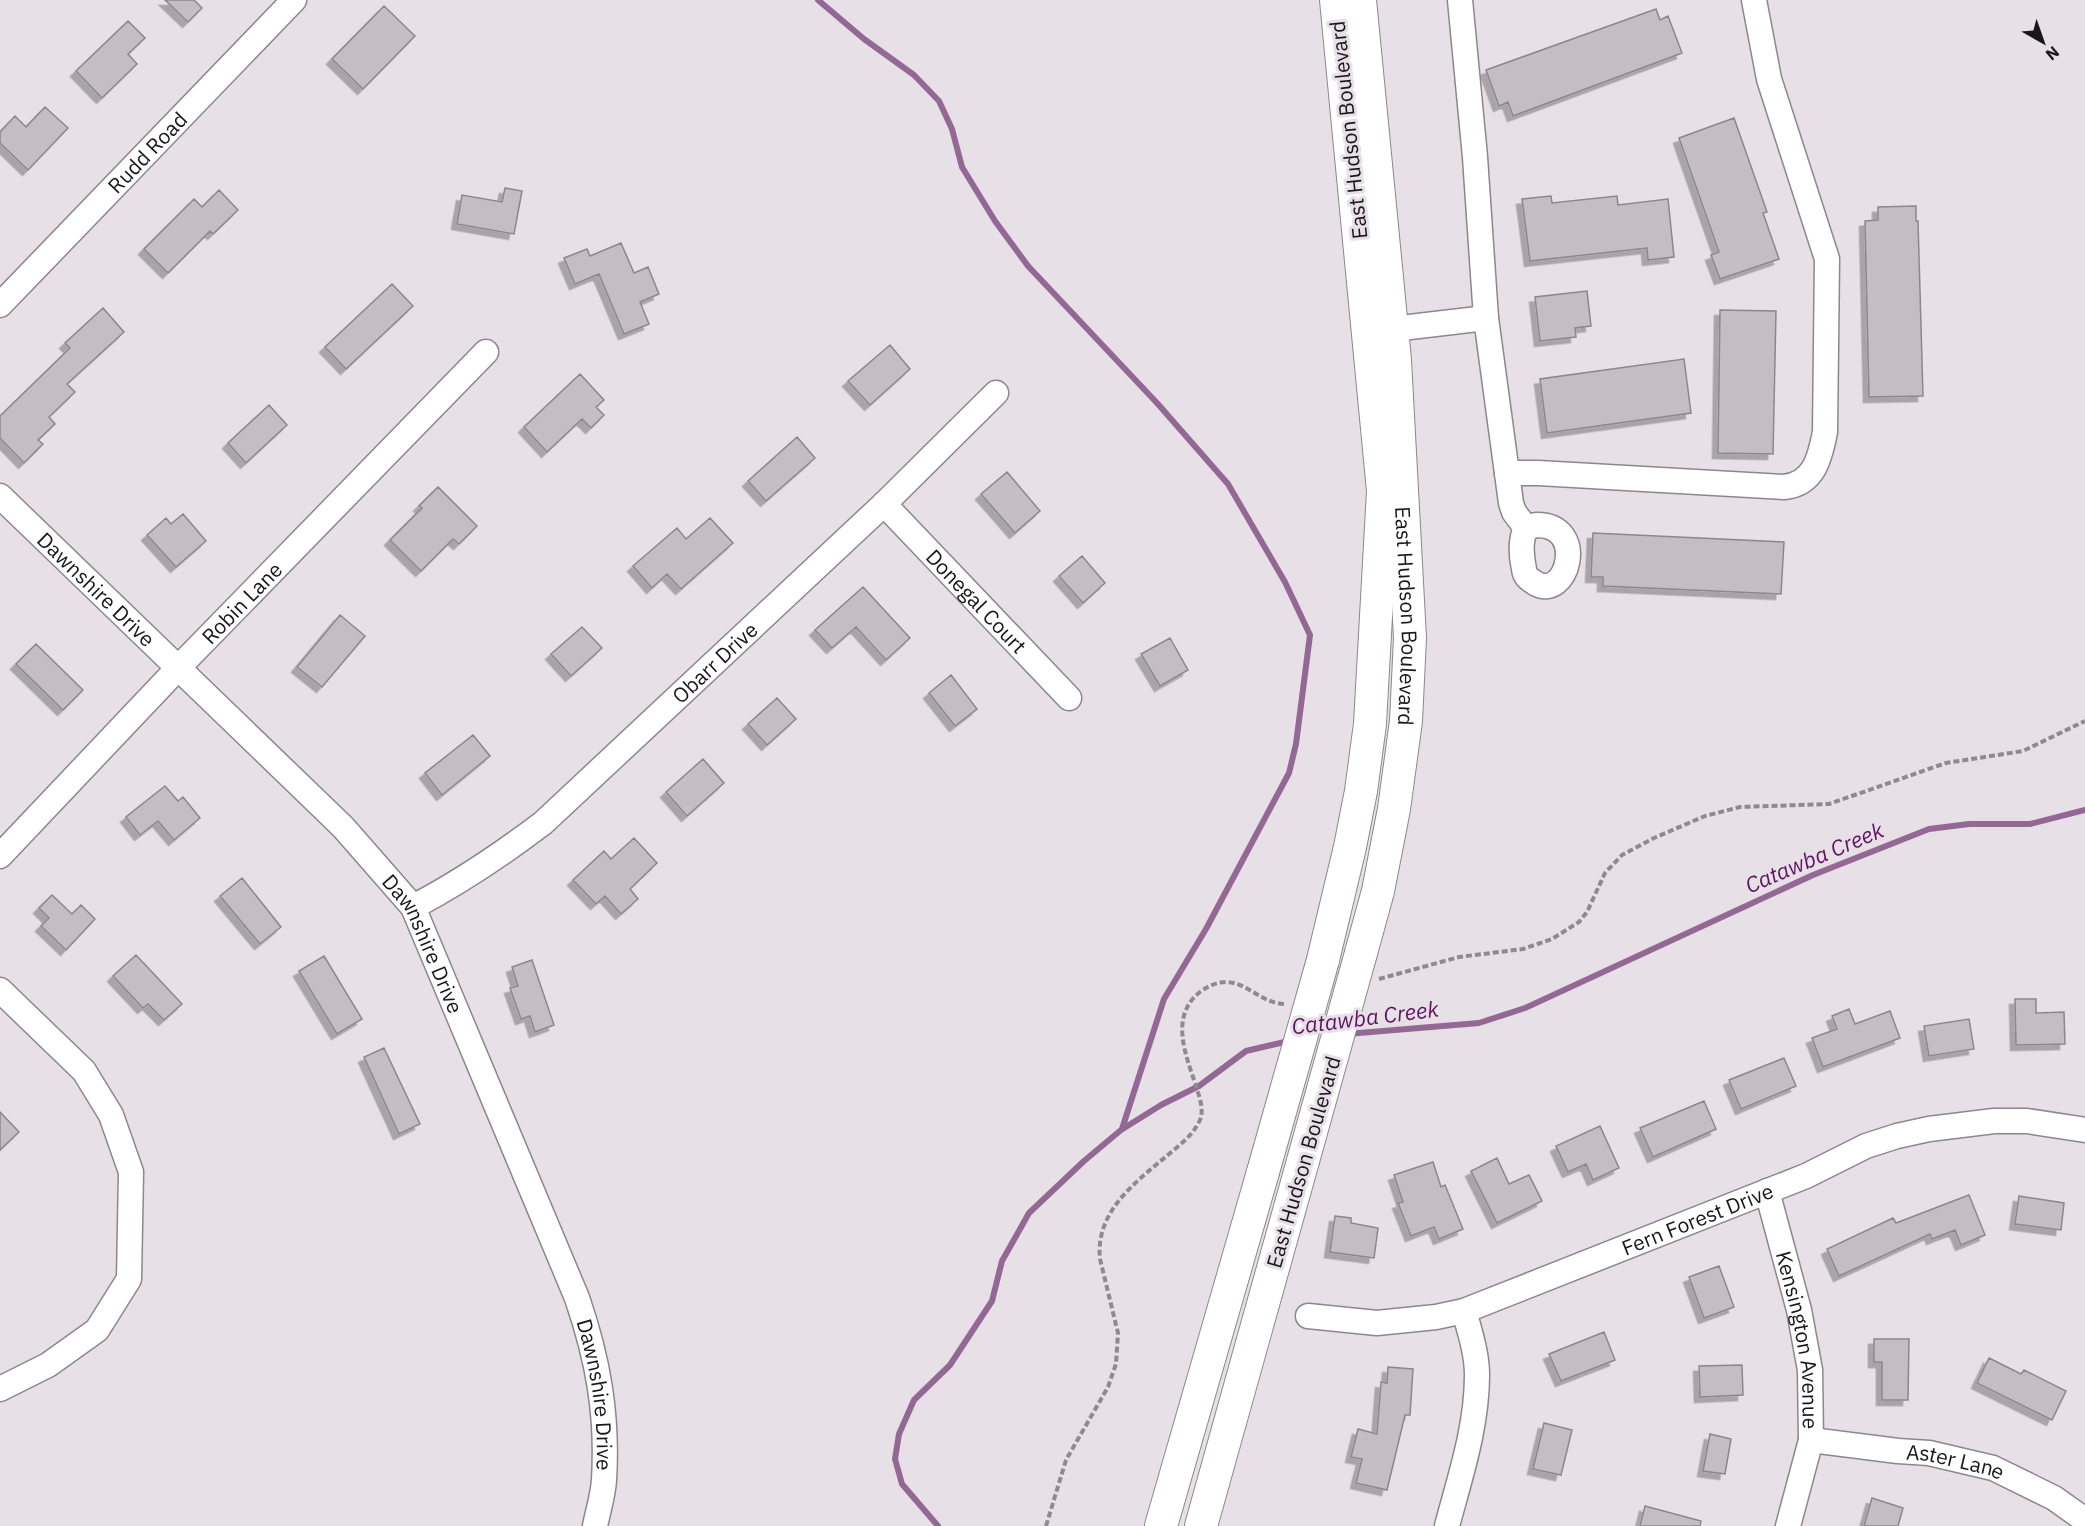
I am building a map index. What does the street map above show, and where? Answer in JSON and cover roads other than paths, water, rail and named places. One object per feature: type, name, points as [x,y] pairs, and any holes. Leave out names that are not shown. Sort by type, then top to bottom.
[{"type":"main road","name":"East Hudson Boulevard","points":[[1161,1526],[1323,960],[1350,847],[1361,791],[1370,724],[1383,492],[1380,330],[1336,0]]},
{"type":"main road","name":"East Hudson Boulevard","points":[[1201,1526],[1303,1161],[1366,967],[1394,809],[1406,721],[1410,650],[1380,330],[1360,0]]},
{"type":"street","name":"Rudd Road","points":[[0,305],[294,0]]},
{"type":"street","points":[[1460,0],[1475,157],[1486,318],[1506,473],[1514,513],[1526,528]]},
{"type":"street","points":[[1506,473],[1784,487],[1794,486],[1804,481],[1812,471],[1821,450],[1825,432],[1827,259],[1769,79],[1754,0]]},
{"type":"street","points":[[1380,330],[1486,318]]},
{"type":"street","name":"Robin Lane","points":[[0,856],[486,352]]},
{"type":"street","name":"Obarr Drive","points":[[413,907],[438,894],[543,823],[884,504],[996,393]]},
{"type":"street","name":"Dawnshire Drive","points":[[0,496],[343,827],[413,907],[568,1276],[592,1341],[603,1400],[605,1445],[604,1483],[595,1526]]},
{"type":"street","name":"Donegal Court","points":[[884,504],[1069,698]]},
{"type":"street","points":[[0,990],[84,1071],[111,1115],[131,1172],[129,1279],[97,1330],[48,1365],[0,1389]]},
{"type":"street","name":"Fern Forest Drive","points":[[1308,1316],[1377,1323],[1436,1317],[1464,1311],[1806,1176],[1866,1146],[1929,1129],[1994,1121],[2027,1121],[2085,1130]]},
{"type":"street","name":"Kensington Avenue","points":[[1767,1191],[1799,1310],[1810,1370],[1811,1440],[1788,1526]]},
{"type":"street","points":[[1447,1526],[1473,1422],[1477,1374],[1464,1311]]},
{"type":"street","name":"Aster Lane","points":[[1811,1440],[1929,1453],[1993,1468],[2054,1498],[2085,1520]]},
{"type":"waterway","points":[[818,0],[864,39],[914,75],[939,101],[952,129],[962,167],[995,221],[1028,266],[1157,403],[1228,484],[1285,582],[1310,635],[1296,744],[1289,773],[1206,929],[1164,999],[1122,1129]]},
{"type":"waterway","name":"Catawba Creek","points":[[1347,1034],[1479,1023],[1525,1008],[1813,875],[1929,829],[1969,824],[2030,824],[2085,810]]},
{"type":"waterway","name":"Catawba Creek","points":[[938,1526],[902,1484],[895,1459],[899,1434],[914,1400],[950,1365],[992,1301],[1002,1261],[1029,1213],[1121,1130],[1161,1105],[1199,1086],[1246,1051],[1289,1041]]}]
